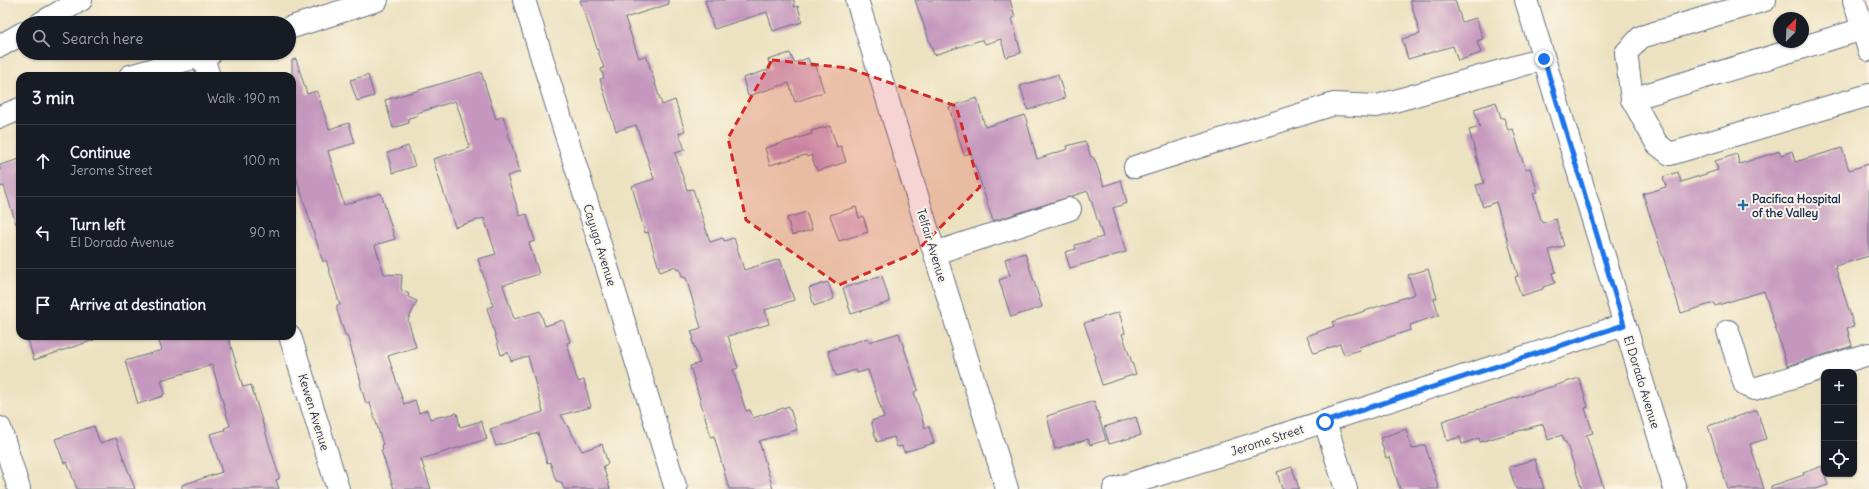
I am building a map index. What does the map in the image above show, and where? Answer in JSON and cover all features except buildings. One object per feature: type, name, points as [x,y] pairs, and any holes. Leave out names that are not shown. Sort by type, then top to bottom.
[{"type":"street","points":[[53,16],[81,0]]},
{"type":"street","points":[[296,26],[377,0]]},
{"type":"street","name":"Cayuga Avenue","points":[[524,0],[676,489]]},
{"type":"street","name":"Telfair Avenue","points":[[857,0],[1008,489]]},
{"type":"street","name":"El Dorado Avenue","points":[[1526,0],[1674,489]]},
{"type":"street","points":[[1765,0],[1641,37],[1626,53],[1632,100],[1657,144],[1670,154],[1869,95]]},
{"type":"street","points":[[1632,100],[1866,39],[1854,0]]},
{"type":"street","points":[[0,46],[16,37]]},
{"type":"street","points":[[1135,167],[1334,104],[1377,106],[1544,59]]},
{"type":"street","points":[[152,72],[208,62]]},
{"type":"street","points":[[0,117],[16,111]]},
{"type":"street","points":[[935,253],[1070,209]]},
{"type":"street","name":"Jerome Street","points":[[1114,489],[1624,325]]},
{"type":"street","points":[[1728,331],[1745,385],[1754,389],[1869,354]]},
{"type":"street","name":"Kewen Avenue","points":[[291,340],[338,489]]},
{"type":"street","points":[[1325,422],[1346,489]]},
{"type":"street","points":[[0,428],[19,489]]},
{"type":"highlighted area","points":[[772,60],[848,68],[956,106],[980,187],[915,253],[839,285],[746,220],[728,138]]},
{"type":"place","name":"Pacifica Hospital of the Valley","points":[[1743,205]]},
{"type":"route","points":[[1325,422],[1624,325],[1544,59]]}]
